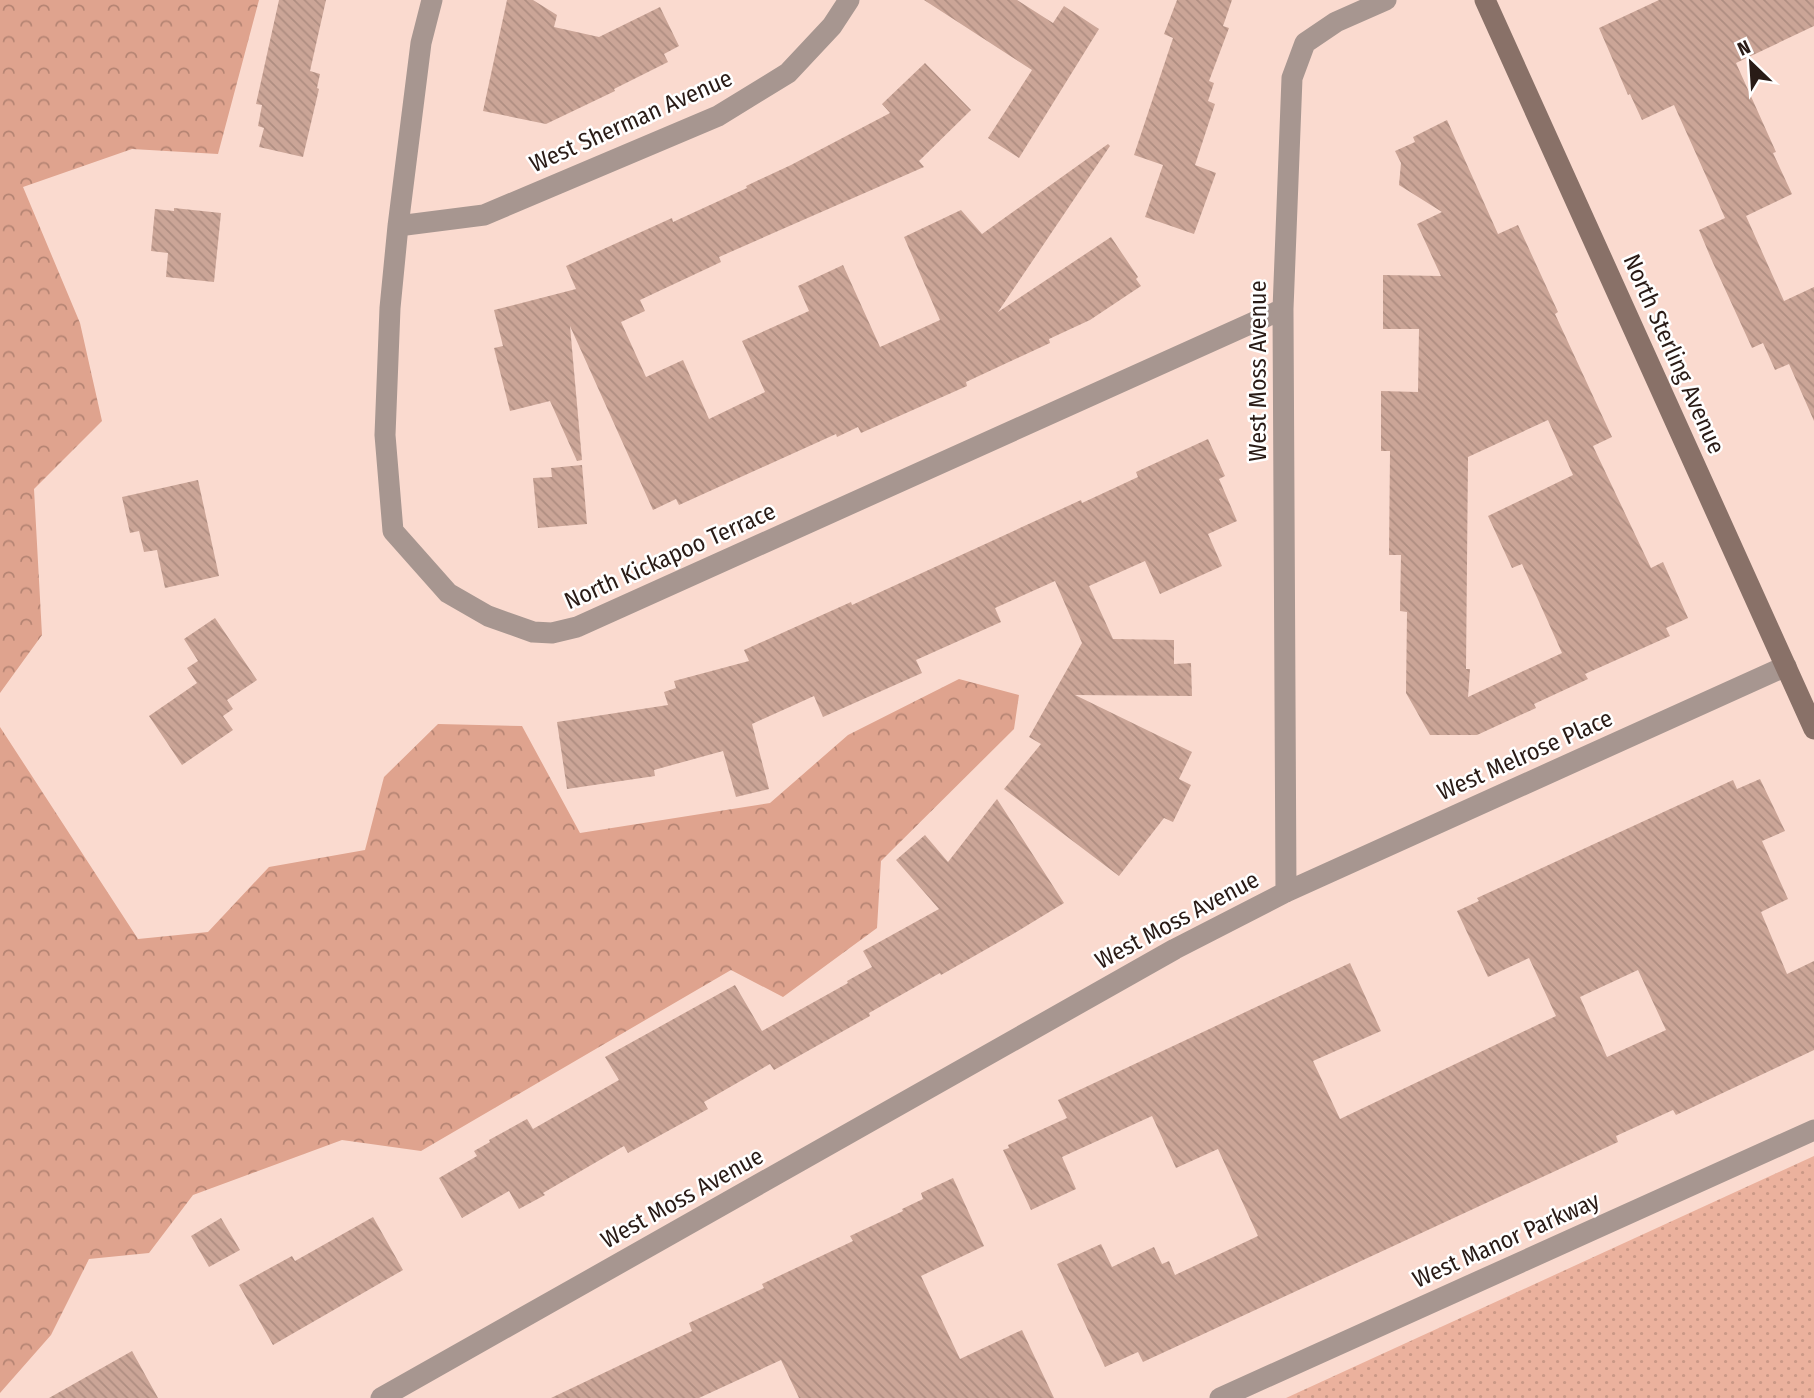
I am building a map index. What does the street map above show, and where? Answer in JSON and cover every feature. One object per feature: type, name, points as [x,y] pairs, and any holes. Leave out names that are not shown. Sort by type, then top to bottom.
[{"type":"street","name":"North Kickapoo Terrace","points":[[432,0],[421,43],[390,308],[385,435],[393,531],[448,593],[488,617],[543,633],[561,632],[577,627],[1283,309]]},
{"type":"street","name":"West Sherman Avenue","points":[[398,226],[484,215],[718,116],[788,74],[832,26],[849,0]]},
{"type":"street","name":"West Moss Avenue","points":[[381,1398],[1175,949],[1286,892],[1283,309],[1292,78],[1305,43],[1336,22],[1386,0]]},
{"type":"street","name":"North Sterling Avenue","points":[[1486,0],[1814,729]]},
{"type":"street","name":"West Melrose Place","points":[[1286,892],[1786,666]]},
{"type":"street","name":"West Manor Parkway","points":[[1220,1398],[1814,1130]]},
{"type":"shaded area","points":[[1814,1156],[1814,1398],[1286,1398]]},
{"type":"green space","points":[[0,0],[259,0],[218,154],[132,149],[23,187],[80,323],[102,421],[34,489],[42,635],[0,693]]},
{"type":"green space","points":[[959,679],[1019,695],[1014,729],[881,861],[877,928],[783,997],[731,970],[421,1151],[342,1140],[193,1195],[149,1253],[89,1259],[51,1335],[0,1393],[0,727],[138,939],[208,932],[269,867],[365,850],[384,777],[438,724],[522,726],[580,833],[770,803],[848,735]]},
{"type":"building","points":[[279,0],[326,0],[310,71],[320,74],[319,89],[303,157],[259,147],[264,128],[258,126],[262,105],[256,104]]},
{"type":"building","points":[[507,0],[533,0],[557,15],[554,27],[599,37],[660,7],[679,46],[664,54],[668,62],[546,124],[483,111]]},
{"type":"building","points":[[924,0],[1017,0],[1053,23],[1064,6],[1099,29],[1019,158],[988,138],[1032,70]]},
{"type":"building","points":[[1177,0],[1232,0],[1223,26],[1229,28],[1209,81],[1214,83],[1208,101],[1215,104],[1195,165],[1216,173],[1194,234],[1145,217],[1163,165],[1134,155],[1173,38],[1164,34]]},
{"type":"building","points":[[1659,0],[1814,0],[1814,26],[1736,63],[1792,194],[1746,216],[1784,301],[1814,287],[1814,421],[1789,364],[1775,370],[1763,343],[1752,348],[1713,263],[1699,230],[1725,218],[1674,105],[1642,120],[1599,28]]},
{"type":"building","points":[[925,63],[971,110],[919,161],[924,167],[719,257],[721,262],[640,300],[645,311],[621,322],[646,377],[683,360],[709,419],[765,392],[742,341],[809,311],[798,286],[843,265],[880,347],[940,320],[904,237],[961,210],[982,234],[1108,144],[1110,146],[998,312],[1111,237],[1138,277],[1136,279],[1141,286],[1090,320],[1049,339],[1050,343],[966,382],[967,386],[861,433],[858,427],[837,437],[836,434],[679,505],[676,499],[653,510],[570,326],[582,460],[577,461],[550,401],[510,411],[494,348],[503,346],[494,310],[576,289],[566,266],[672,218],[673,222],[747,188],[746,186],[890,113],[882,104]]},
{"type":"building","points":[[1447,120],[1498,234],[1518,225],[1558,312],[1555,314],[1612,437],[1593,446],[1651,568],[1663,562],[1688,618],[1666,628],[1670,636],[1585,674],[1588,679],[1534,704],[1536,708],[1477,735],[1430,735],[1406,693],[1407,612],[1400,611],[1401,555],[1389,555],[1390,451],[1381,451],[1381,391],[1418,392],[1419,329],[1383,329],[1383,275],[1441,276],[1417,224],[1442,212],[1399,185],[1401,163],[1395,151],[1415,142],[1413,137]],"holes":[[[1548,420],[1573,475],[1488,516],[1512,568],[1522,564],[1562,653],[1468,697],[1468,457]]]},
{"type":"building","points":[[174,208],[221,213],[214,282],[166,277],[168,253],[151,251],[155,209],[174,211]]},
{"type":"building","points":[[1208,439],[1225,476],[1219,479],[1237,521],[1208,534],[1222,566],[1160,594],[1145,561],[1089,586],[1113,639],[1174,640],[1174,664],[1191,663],[1192,696],[1075,695],[1192,752],[1179,779],[1191,785],[1173,822],[1164,818],[1119,876],[1004,789],[1041,744],[1029,737],[1082,643],[1055,581],[995,608],[1001,622],[916,660],[922,673],[823,717],[814,696],[752,724],[769,789],[736,797],[723,751],[654,770],[655,776],[567,789],[557,722],[668,705],[664,692],[676,688],[674,681],[749,661],[744,650],[851,602],[852,605],[1081,500],[1082,503],[1138,477],[1136,472]]},
{"type":"building","points":[[582,465],[587,524],[538,528],[533,478],[552,477],[551,468]]},
{"type":"building","points":[[198,480],[219,576],[165,588],[157,550],[144,552],[139,531],[130,533],[122,497]]},
{"type":"building","points":[[215,618],[257,680],[227,700],[233,709],[223,716],[233,730],[182,765],[149,716],[197,683],[187,668],[198,661],[184,639]]},
{"type":"building","points":[[1760,779],[1785,831],[1762,841],[1788,899],[1761,912],[1787,974],[1814,961],[1814,1050],[1676,1115],[1673,1110],[1616,1136],[1618,1142],[1143,1362],[1138,1352],[1105,1367],[1057,1264],[1101,1244],[1112,1267],[1154,1247],[1162,1264],[1169,1261],[1175,1275],[1258,1236],[1218,1149],[1176,1168],[1152,1116],[1062,1157],[1076,1189],[1031,1210],[1003,1150],[1009,1148],[1008,1145],[1067,1118],[1058,1100],[1350,963],[1381,1031],[1313,1061],[1340,1119],[1556,1016],[1529,958],[1488,977],[1457,911],[1479,901],[1477,898],[1733,780],[1737,789]],"holes":[[[1638,970],[1666,1030],[1607,1057],[1580,997]]]},
{"type":"building","points":[[997,799],[1064,903],[774,1070],[770,1064],[704,1102],[708,1109],[628,1153],[624,1146],[519,1209],[509,1191],[462,1218],[439,1178],[477,1156],[474,1151],[490,1142],[489,1140],[527,1119],[533,1129],[619,1080],[605,1057],[735,985],[762,1031],[872,967],[863,951],[939,909],[896,860],[925,835],[948,862]]},
{"type":"building","points":[[953,1178],[984,1246],[921,1276],[960,1359],[1022,1330],[1054,1398],[799,1398],[781,1360],[699,1398],[551,1398],[692,1331],[689,1323],[764,1288],[762,1284],[853,1241],[850,1236],[903,1211],[902,1209],[923,1199],[921,1193]]},
{"type":"building","points":[[373,1217],[403,1270],[273,1345],[239,1285],[292,1256],[295,1261]]},
{"type":"building","points":[[221,1218],[240,1250],[209,1267],[191,1236]]},
{"type":"building","points":[[132,1351],[158,1398],[49,1398]]}]
